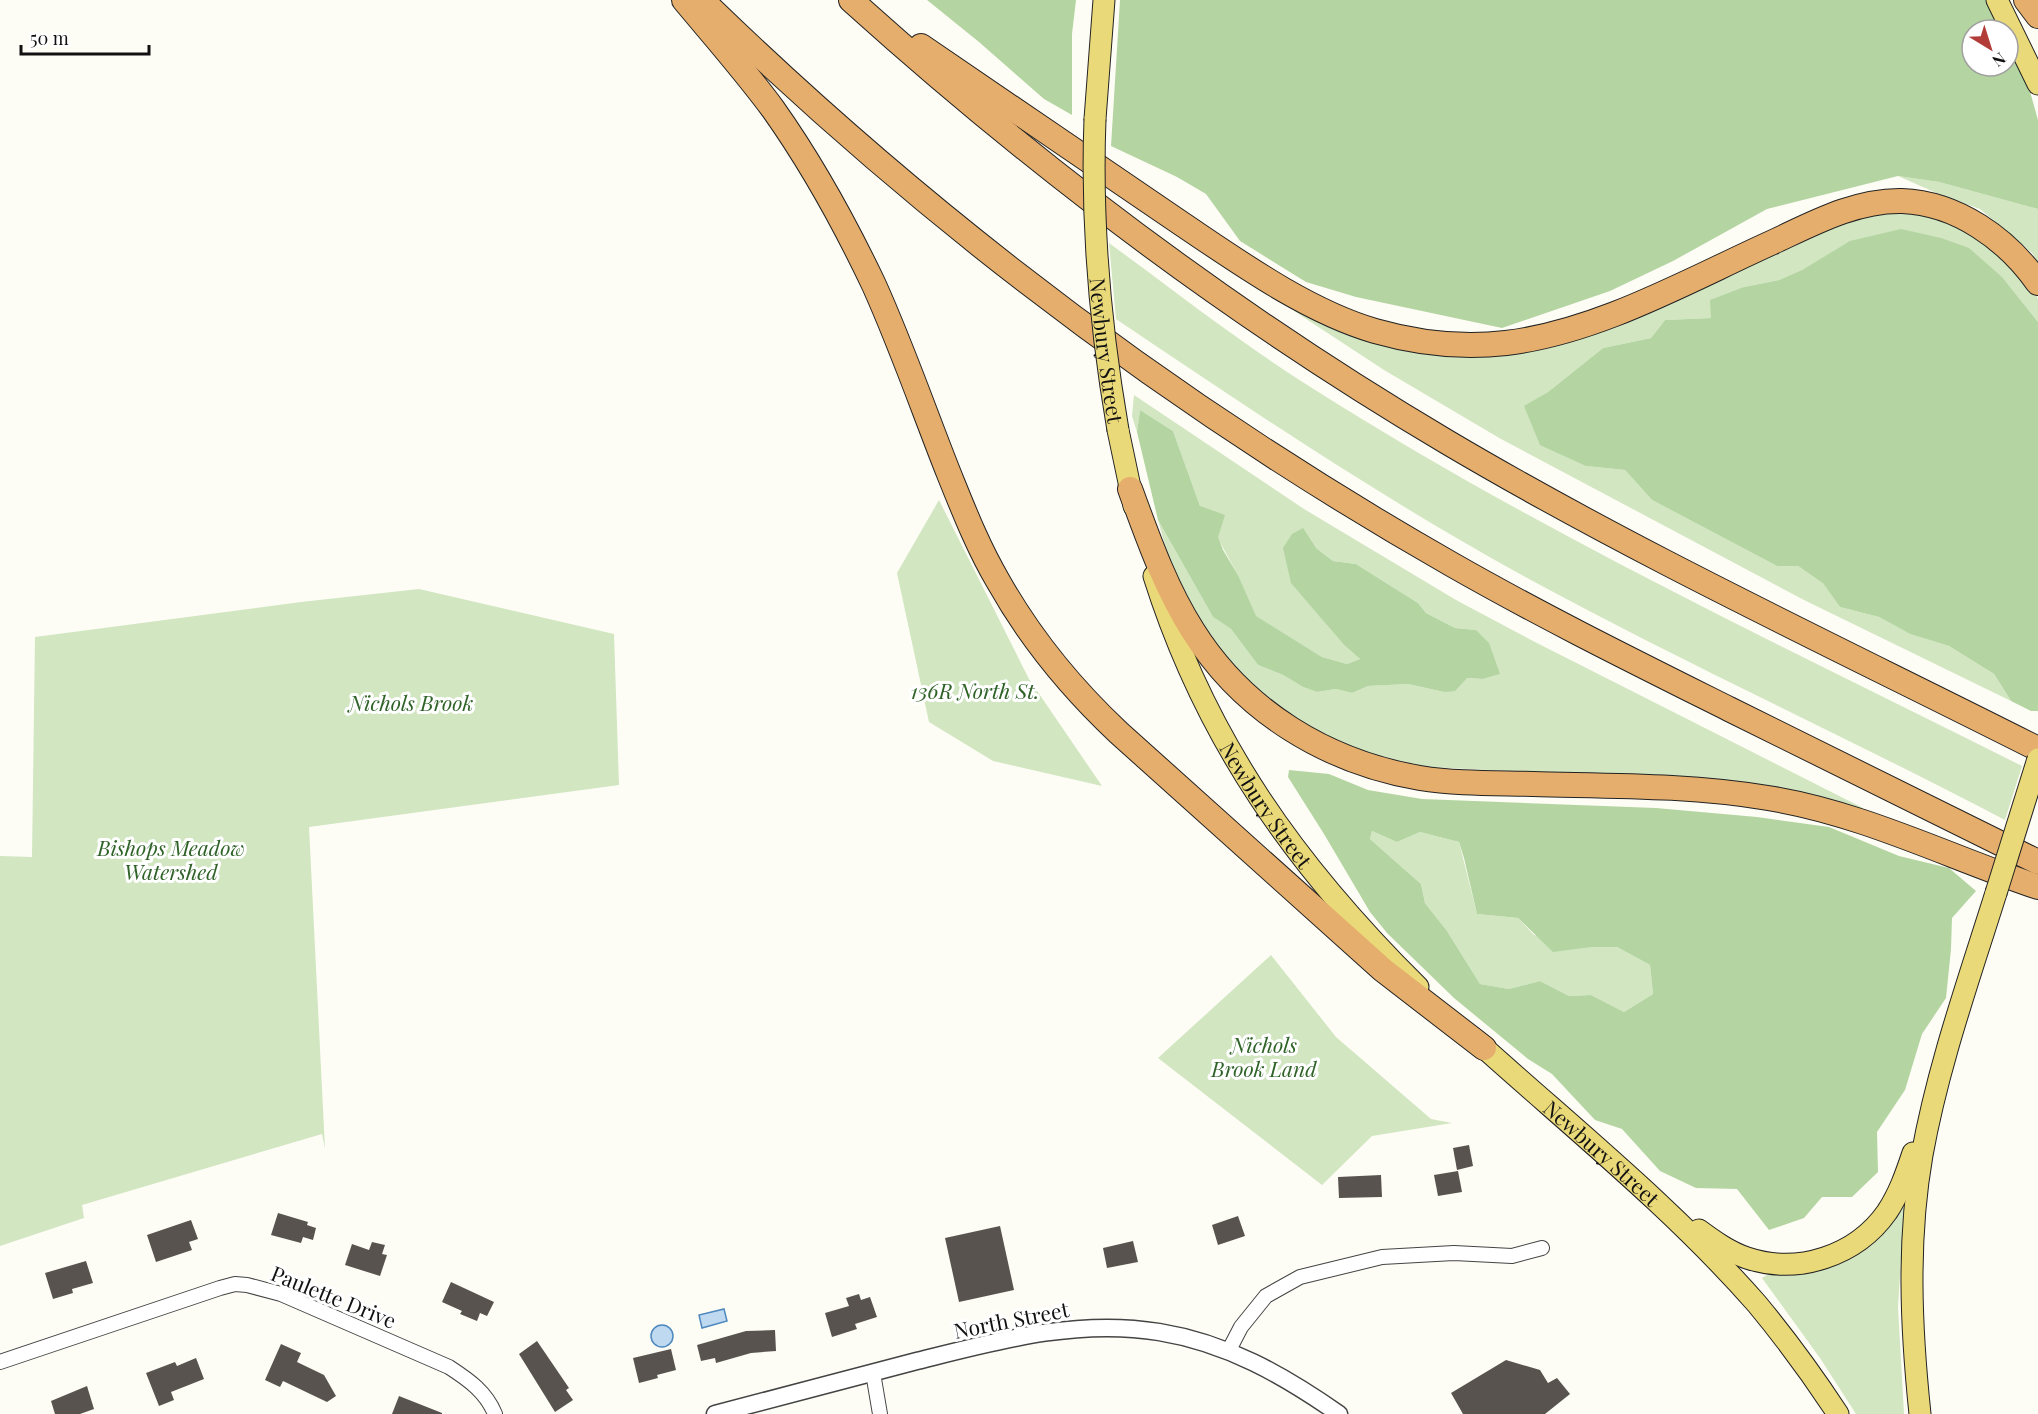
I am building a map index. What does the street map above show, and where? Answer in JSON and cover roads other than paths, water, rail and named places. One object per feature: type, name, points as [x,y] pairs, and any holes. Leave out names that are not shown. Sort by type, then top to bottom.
[{"type":"highway","points":[[684,0],[758,89],[828,195],[880,300],[975,537],[997,581],[1042,649],[1078,692],[1126,739],[1383,970],[1484,1048]]},
{"type":"highway","points":[[702,0],[770,65],[867,151],[968,234],[1121,351],[1283,461],[1413,542],[1566,627],[2038,862]]},
{"type":"highway","points":[[853,0],[1173,218],[1280,286],[1351,323],[1401,338],[1479,345],[1514,342],[1564,332],[1623,310],[1836,213],[1878,203],[1919,203],[1955,213],[1975,222],[2014,256],[2038,283]]},
{"type":"highway","points":[[853,0],[982,115],[1084,196],[1190,274],[1348,381],[1474,458],[1604,530],[2038,749]]},
{"type":"highway","points":[[2026,0],[2038,16]]},
{"type":"highway","points":[[1130,489],[1165,579],[1192,631],[1208,654],[1226,676],[1266,712],[1290,730],[1340,756],[1395,773],[1442,780],[1677,789],[1768,798],[1814,807],[1860,822],[2038,887]]},
{"type":"main road","name":"Newbury Street","points":[[1104,0],[1095,119],[1093,182],[1097,277],[1103,339],[1130,489],[1150,564],[1178,641],[1204,700],[1250,783],[1286,838],[1348,914],[1429,998],[1648,1193],[1708,1252],[1757,1305],[1800,1359],[1838,1414]]},
{"type":"main road","points":[[1996,0],[2038,84]]},
{"type":"main road","points":[[1648,1193],[1716,1242],[1746,1258],[1762,1262],[1797,1264],[1832,1256],[1862,1238],[1886,1213],[1895,1199],[1908,1167],[1947,1051],[2038,759]]},
{"type":"main road","points":[[1920,1414],[1913,1324],[1914,1220],[1922,1156],[1947,1051]]},
{"type":"street","points":[[1228,1352],[1241,1327],[1266,1296],[1300,1277],[1382,1257],[1454,1253],[1512,1256],[1542,1248]]},
{"type":"street","name":"Paulette Drive","points":[[0,1362],[220,1287],[235,1284],[247,1285],[281,1294],[449,1367],[470,1380],[482,1393],[495,1414]]},
{"type":"street","name":"North Street","points":[[715,1414],[1037,1332],[1105,1328],[1158,1331],[1228,1352],[1262,1365],[1339,1414]]},
{"type":"street","points":[[873,1373],[880,1414]]},
{"type":"water","points":[[724,1309],[727,1321],[702,1328],[699,1315]]},
{"type":"water","points":[[662,1325],[672,1332],[673,1336],[666,1346],[662,1347],[652,1340],[651,1336],[658,1326]]},
{"type":"park label","name":"136R North St.","points":[[975,690]]},
{"type":"park label","name":"Nichols Brook","points":[[411,702]]},
{"type":"park label","name":"Bishops Meadow Watershed","points":[[171,859]]},
{"type":"park label","name":"Nichols Brook Land","points":[[1264,1056]]}]
